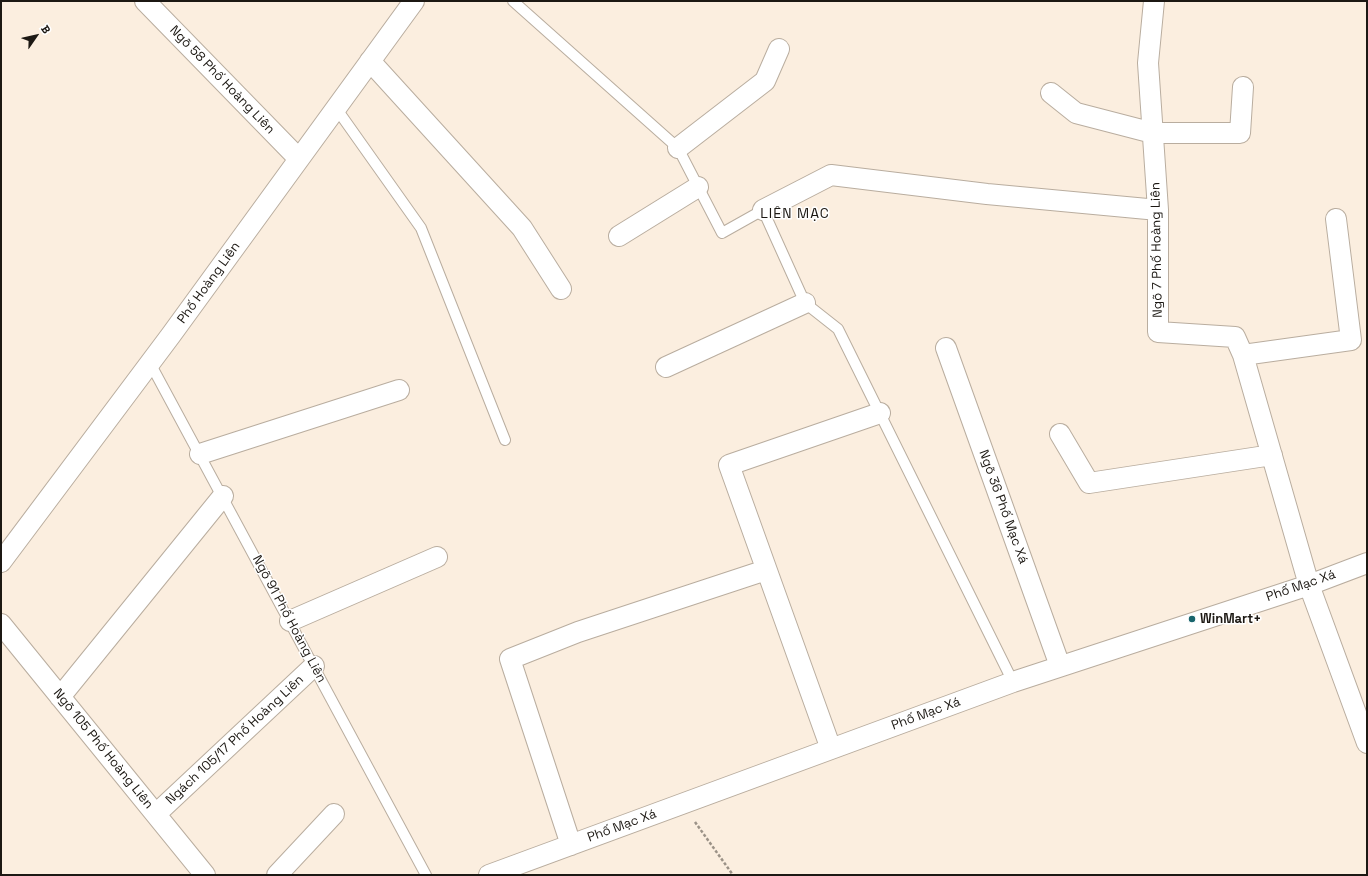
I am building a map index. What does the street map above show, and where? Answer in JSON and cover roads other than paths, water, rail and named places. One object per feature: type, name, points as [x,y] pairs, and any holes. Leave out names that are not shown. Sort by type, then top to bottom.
[{"type":"street","name":"Ngõ 58 Phố Hoàng Liên","points":[[145,1],[299,159]]},
{"type":"street","name":"Phố Hoàng Liên","points":[[1,562],[150,363],[414,1]]},
{"type":"street","name":"Ngõ 7 Phố Hoàng Liên","points":[[1154,1],[1148,63],[1158,210],[1158,332],[1235,337],[1243,355],[1309,585],[1367,742]]},
{"type":"street","points":[[678,148],[765,81],[779,49]]},
{"type":"street","points":[[370,61],[522,228],[561,289]]},
{"type":"street","points":[[1051,93],[1076,113],[1153,133],[1240,133],[1243,87]]},
{"type":"street","points":[[763,210],[831,175],[987,194],[1158,210]]},
{"type":"street","points":[[620,236],[698,187]]},
{"type":"street","points":[[1243,355],[1351,340],[1336,219]]},
{"type":"street","points":[[666,367],[805,303]]},
{"type":"street","name":"Ngõ 36 Phố Mạc Xá","points":[[946,348],[1060,666]]},
{"type":"street","points":[[200,454],[399,390]]},
{"type":"street","points":[[831,750],[729,465],[880,413]]},
{"type":"street","points":[[1060,434],[1089,483],[1272,455]]},
{"type":"street","points":[[60,697],[223,496]]},
{"type":"street","points":[[290,621],[437,558]]},
{"type":"street","name":"Phố Mạc Xá","points":[[489,875],[1013,682],[1309,585],[1367,563]]},
{"type":"street","points":[[571,845],[510,659],[578,632],[766,570]]},
{"type":"street","name":"Ngõ 105 Phố Hoàng Liên","points":[[1,624],[205,875]]},
{"type":"street","name":"Ngách 105/17 Phố Hoàng Liên","points":[[156,814],[314,666]]},
{"type":"street","points":[[277,875],[334,814]]},
{"type":"lane","points":[[513,1],[678,148],[722,233],[763,210],[805,303],[838,329],[1013,682]]},
{"type":"lane","points":[[336,108],[421,228],[505,440]]},
{"type":"lane","name":"Ngõ 91 Phố Hoàng Liên","points":[[150,363],[426,875]]},
{"type":"place","name":"WinMart+","points":[[1192,619]]},
{"type":"district","name":"LIÊN MẠC","points":[[795,214]]}]
